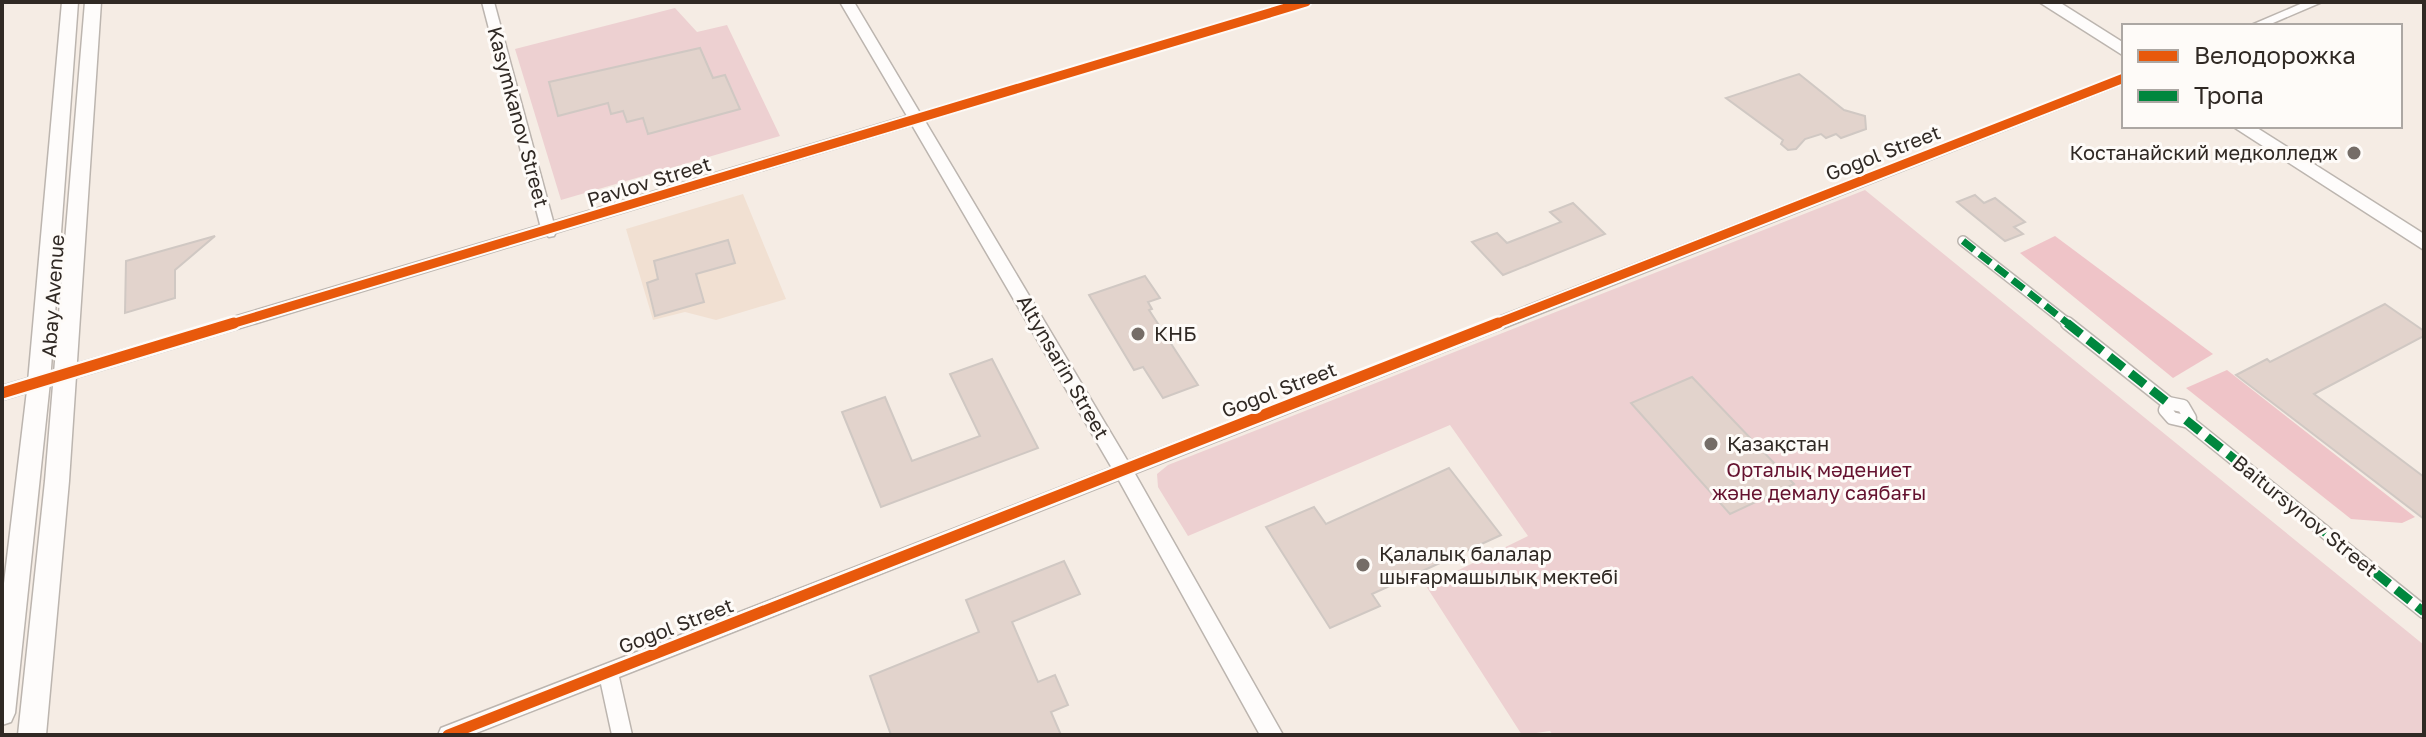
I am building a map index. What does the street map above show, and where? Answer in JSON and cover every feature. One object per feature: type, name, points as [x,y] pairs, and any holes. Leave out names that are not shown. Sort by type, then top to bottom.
[{"type":"main road","name":"Abay Avenue","points":[[2,713],[39,382],[70,2]]},
{"type":"main road","name":"Abay Avenue","points":[[32,735],[66,374],[93,2]]},
{"type":"main road","points":[[2047,2],[2122,50]]},
{"type":"main road","points":[[2244,128],[2424,243]]},
{"type":"street","name":"Kasymkanov Street","points":[[488,2],[549,232]]},
{"type":"street","name":"Altynsarin Street","points":[[847,2],[1123,470],[1272,735]]},
{"type":"street","name":"Pavlov Street","points":[[2,393],[549,232],[1306,2]]},
{"type":"street","points":[[2260,24],[2316,2]]},
{"type":"street","name":"Gogol Street","points":[[448,735],[2122,79]]},
{"type":"street","name":"Baitursynov Street","points":[[1963,241],[2168,403],[2165,410],[2169,415],[2186,420],[2424,612]]},
{"type":"street","points":[[608,672],[622,735]]},
{"type":"shaded area","points":[[743,194],[786,299],[716,320],[685,312],[653,320],[626,229]]},
{"type":"shaded area","points":[[2055,236],[2213,354],[2173,378],[2020,253]]},
{"type":"shaded area","points":[[2227,370],[2415,517],[2402,523],[2351,519],[2186,388]]},
{"type":"green space","points":[[675,8],[697,32],[727,25],[780,136],[561,200],[515,49]]},
{"type":"green space","name":"Орталық мәдениет және демалу саябағы","points":[[1865,190],[2424,645],[2424,735],[1553,735],[1550,731],[1522,735],[1426,586],[1528,536],[1450,425],[1188,536],[1158,487],[1157,474],[1168,465]]},
{"type":"building","points":[[700,48],[713,78],[725,75],[740,109],[648,134],[643,118],[627,122],[623,111],[611,114],[608,103],[558,116],[549,82]]},
{"type":"building","points":[[1799,74],[1844,110],[1865,116],[1866,129],[1841,138],[1836,134],[1826,138],[1821,134],[1805,139],[1796,149],[1788,150],[1781,144],[1783,140],[1726,98]]},
{"type":"building","points":[[1975,195],[1984,203],[1995,198],[2025,222],[2014,227],[2023,234],[2005,241],[1957,202]]},
{"type":"building","points":[[1573,203],[1605,234],[1503,275],[1472,242],[1497,233],[1507,243],[1561,222],[1550,212]]},
{"type":"building","points":[[215,236],[175,270],[175,298],[125,313],[126,261]]},
{"type":"building","points":[[728,240],[735,263],[696,274],[704,302],[655,316],[647,283],[658,279],[654,261]]},
{"type":"building","name":"КНБ","points":[[1145,276],[1160,298],[1148,302],[1152,309],[1149,310],[1198,385],[1163,398],[1143,367],[1134,370],[1089,295]]},
{"type":"building","points":[[2385,304],[2424,331],[2424,336],[2314,394],[2424,477],[2424,519],[2236,375],[2267,359],[2270,362]]},
{"type":"building","points":[[992,359],[1038,448],[881,507],[842,412],[885,397],[912,461],[980,436],[950,374]]},
{"type":"building","name":"Қазақстан","points":[[1692,377],[1794,484],[1730,514],[1631,403]]},
{"type":"building","name":"Қалалық балалар шығармашылық мектебі","points":[[1449,468],[1501,535],[1372,594],[1380,606],[1330,628],[1266,527],[1314,507],[1326,524]]},
{"type":"building","points":[[1064,561],[1080,594],[1012,622],[1038,682],[1055,675],[1068,705],[1051,712],[1061,735],[891,735],[870,676],[979,632],[966,600]]},
{"type":"marked path","points":[[1963,241],[2168,403]]},
{"type":"marked path","points":[[2186,420],[2424,612]]},
{"type":"cycle path","points":[[2,393],[1306,2]]},
{"type":"cycle path","points":[[448,735],[2122,79]]},
{"type":"place","name":"Костанайский медколледж","points":[[2354,153]]},
{"type":"place","name":"КНБ","points":[[1138,334]]},
{"type":"place","name":"Қазақстан","points":[[1711,444]]},
{"type":"place","name":"Қалалық балалар шығармашылық мектебі","points":[[1363,565]]}]
